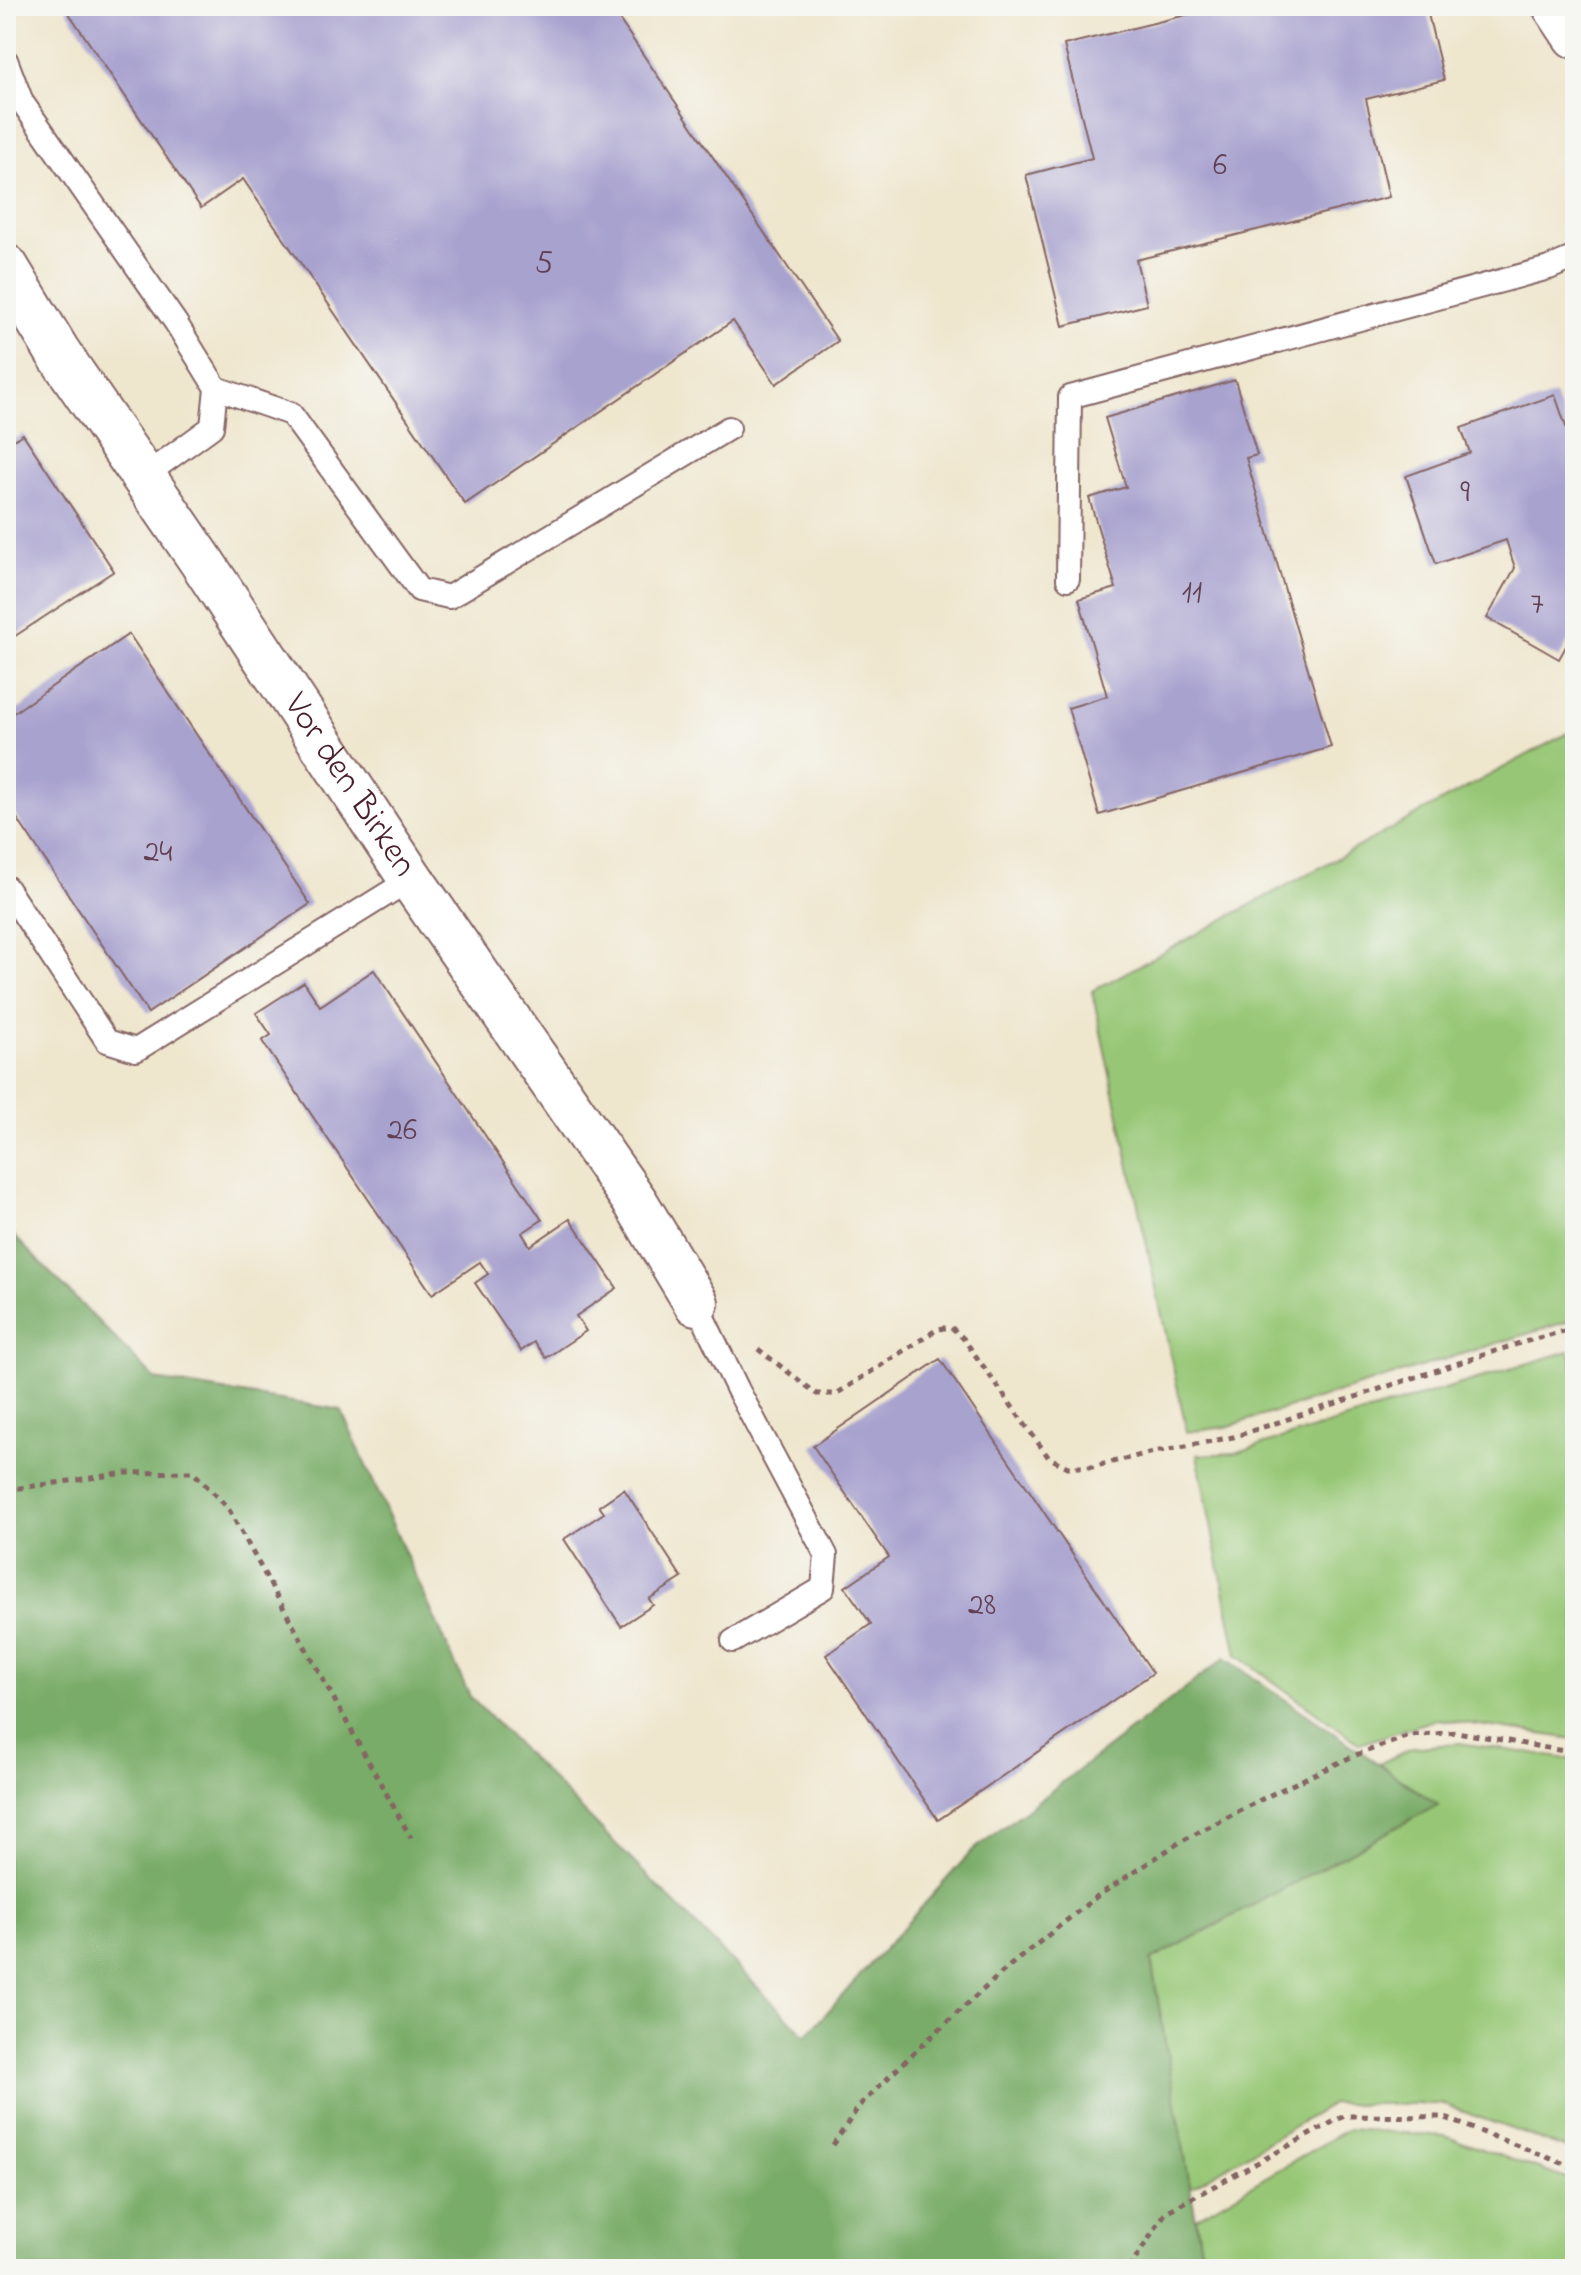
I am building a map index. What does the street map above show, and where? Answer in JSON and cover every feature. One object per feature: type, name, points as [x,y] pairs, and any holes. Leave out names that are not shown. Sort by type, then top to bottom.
[{"type":"street","points":[[1555,6],[1575,36]]},
{"type":"street","name":"Vor den Birken","points":[[6,267],[57,351],[209,573],[411,879],[636,1203],[696,1303]]},
{"type":"lane","points":[[6,60],[22,102],[176,323],[216,388],[212,427],[143,477]]},
{"type":"lane","points":[[1068,579],[1070,397],[1549,268],[1575,257]]},
{"type":"lane","points":[[216,388],[291,414],[419,590],[449,597],[729,428]]},
{"type":"lane","points":[[6,887],[107,1041],[136,1050],[411,879]]},
{"type":"lane","points":[[696,1303],[738,1390],[826,1555],[823,1588],[733,1641]]},
{"type":"path","points":[[757,1348],[817,1394],[836,1394],[938,1329],[951,1327],[963,1338],[1049,1458],[1068,1467],[1092,1467],[1233,1437],[1502,1348],[1575,1328]]},
{"type":"path","points":[[6,1490],[126,1473],[193,1472],[228,1508],[411,1838]]},
{"type":"path","points":[[833,2145],[859,2106],[1007,1968],[1096,1897],[1180,1842],[1353,1756],[1409,1736],[1457,1732],[1575,1753]]},
{"type":"path","points":[[1129,2269],[1166,2212],[1344,2116],[1443,2117],[1575,2168]]},
{"type":"green space","points":[[1575,729],[1575,1319],[1226,1427],[1187,1432],[1092,991]]},
{"type":"green space","points":[[6,1228],[156,1380],[341,1410],[470,1697],[806,2036],[971,1852],[1225,1658],[1438,1805],[1151,1960],[1203,2261],[1232,2269],[6,2269]]},
{"type":"green space","points":[[1569,1351],[1575,1377],[1575,1739],[1437,1719],[1360,1744],[1237,1655],[1197,1455],[1235,1453]]},
{"type":"green space","points":[[1459,1743],[1575,1760],[1575,2152],[1442,2104],[1332,2104],[1190,2188],[1151,1960],[1437,1805],[1379,1764],[1412,1748]]},
{"type":"green space","points":[[1348,2129],[1445,2136],[1575,2182],[1575,2269],[1232,2269],[1203,2261],[1196,2218]]},
{"type":"building","points":[[64,6],[610,6],[838,341],[776,384],[733,321],[465,504],[243,179],[201,208]]},
{"type":"building","points":[[1223,6],[1426,6],[1444,80],[1366,99],[1389,197],[1136,260],[1147,305],[1063,326],[1026,175],[1092,158],[1064,45]]},
{"type":"building","points":[[1235,380],[1257,455],[1246,458],[1331,747],[1099,815],[1068,708],[1107,696],[1079,599],[1116,588],[1089,498],[1126,487],[1105,418]]},
{"type":"building","points":[[1555,395],[1575,453],[1575,630],[1559,659],[1487,618],[1515,568],[1506,540],[1436,564],[1406,476],[1470,453],[1461,428]]},
{"type":"building","points":[[23,434],[114,571],[6,642],[6,445]]},
{"type":"building","points":[[129,634],[310,904],[148,1013],[6,802],[6,718]]},
{"type":"building","points":[[374,970],[542,1220],[522,1233],[530,1246],[570,1219],[617,1288],[576,1316],[586,1331],[546,1358],[534,1342],[521,1351],[475,1283],[488,1274],[480,1262],[432,1294],[262,1041],[271,1035],[256,1013],[304,982],[320,1006]]},
{"type":"building","points":[[940,1359],[1153,1673],[938,1820],[826,1655],[871,1624],[845,1587],[889,1557],[813,1446]]},
{"type":"building","points":[[624,1489],[682,1578],[649,1599],[653,1605],[621,1626],[564,1539],[604,1513],[599,1506]]}]
